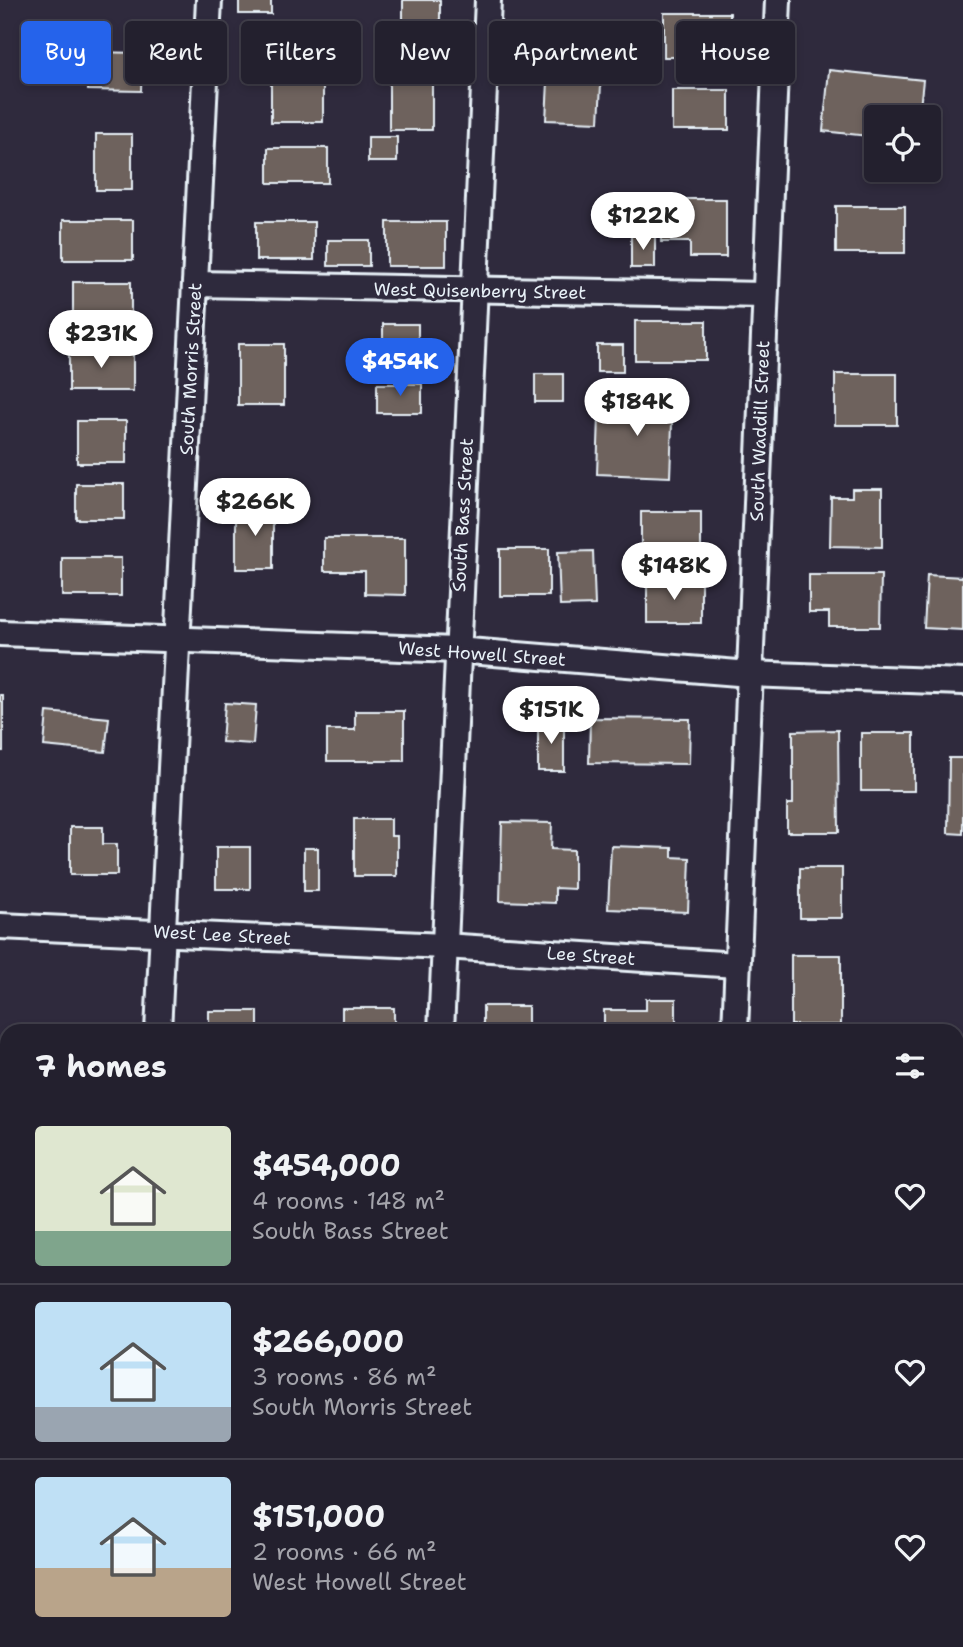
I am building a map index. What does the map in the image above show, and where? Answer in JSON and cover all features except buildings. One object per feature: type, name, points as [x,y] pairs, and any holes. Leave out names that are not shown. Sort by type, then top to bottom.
[{"type":"street","name":"South Morris Street","points":[[158,1024],[209,0]]},
{"type":"street","name":"South Bass Street","points":[[441,1024],[456,650],[476,292],[488,0]]},
{"type":"street","name":"South Waddill Street","points":[[735,1024],[778,0]]},
{"type":"street","name":"West Quisenberry Street","points":[[195,284],[476,292],[765,295]]},
{"type":"street","name":"West Howell Street","points":[[0,633],[456,650],[750,674],[963,682]]},
{"type":"street","name":"West Lee Street","points":[[0,926],[444,946]]},
{"type":"street","name":"Lee Street","points":[[444,946],[737,965]]}]
